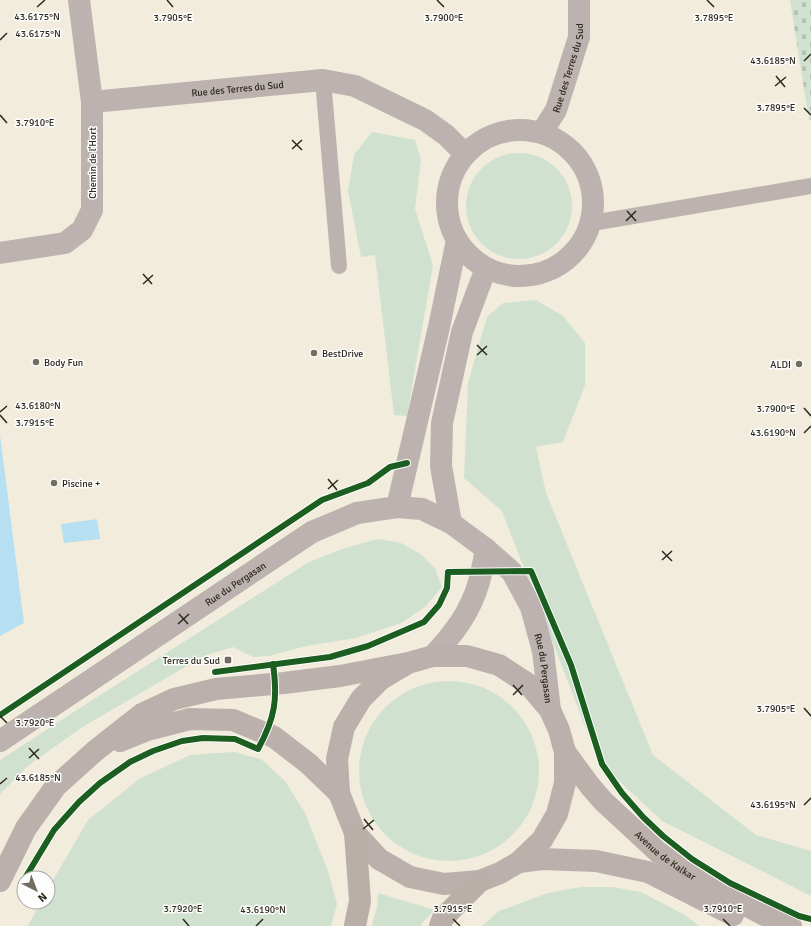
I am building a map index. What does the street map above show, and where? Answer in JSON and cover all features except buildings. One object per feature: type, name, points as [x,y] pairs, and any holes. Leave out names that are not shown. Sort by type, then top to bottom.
[{"type":"highway","points":[[355,833],[360,901],[355,926]]},
{"type":"highway","points":[[440,926],[443,918],[480,881]]},
{"type":"street","points":[[79,0],[92,102]]},
{"type":"street","name":"Rue des Terres du Sud","points":[[542,132],[556,110],[579,37],[579,0]]},
{"type":"street","name":"Rue des Terres du Sud","points":[[92,102],[323,80],[355,86],[425,120],[446,135],[465,154]]},
{"type":"street","name":"Chemin de l'Hort","points":[[0,253],[64,243],[82,230],[92,210],[92,102]]},
{"type":"street","points":[[521,129],[542,132],[567,146],[586,167],[594,194],[592,223],[578,248],[557,268],[533,276],[508,276],[486,268],[466,253],[454,235],[448,214],[448,193],[453,172],[465,154],[481,140],[500,132],[521,129]]},
{"type":"street","points":[[397,507],[439,327],[457,240]]},
{"type":"street","points":[[451,523],[441,466],[442,423],[462,332],[486,268]]},
{"type":"street","name":"Rue du Pergasan","points":[[0,741],[312,532],[357,513],[397,507],[422,509],[451,523],[486,549],[512,572],[531,607],[543,651],[550,710]]},
{"type":"street","points":[[433,656],[454,633],[468,610],[479,582],[486,549]]},
{"type":"street","points":[[0,881],[26,828],[56,786],[95,751],[142,714],[174,699],[216,689],[340,676],[408,663],[433,656],[467,656],[499,665],[528,684],[550,710],[559,730],[565,752],[565,783],[558,814],[542,840],[519,862],[500,873],[480,881],[444,884],[410,877],[379,859],[355,833],[339,793],[337,759],[344,727],[361,699],[381,679],[408,663]]},
{"type":"street","points":[[95,751],[147,730],[190,719],[233,720],[274,737],[309,764],[339,793]]},
{"type":"street","name":"Avenue de Kalkar","points":[[565,752],[603,801],[658,852],[683,870],[722,893],[780,923],[791,926]]},
{"type":"street","name":"Avenue de Kalkar","points":[[519,862],[542,859],[596,861],[648,872],[754,926]]},
{"type":"lane","points":[[323,80],[339,266]]},
{"type":"lane","points":[[592,223],[811,186]]},
{"type":"green space","points":[[790,0],[811,0],[811,120],[809,120]]},
{"type":"green space","points":[[372,132],[415,140],[421,160],[415,209],[433,265],[407,416],[394,415],[375,255],[361,257],[348,191],[354,155]]},
{"type":"green space","points":[[519,153],[539,157],[557,168],[568,186],[572,206],[568,226],[557,244],[539,255],[519,259],[499,255],[481,244],[470,226],[466,206],[470,186],[481,168],[499,157]]},
{"type":"green space","points":[[536,300],[563,316],[585,343],[585,385],[563,442],[536,447],[546,493],[653,755],[756,835],[811,851],[811,896],[662,821],[601,764],[502,511],[464,478],[468,383],[487,317],[503,303]]},
{"type":"green space","points":[[378,539],[401,543],[422,555],[435,568],[442,587],[425,607],[401,623],[356,638],[306,646],[269,656],[253,657],[233,647],[204,656],[81,728],[29,765],[0,794],[0,760],[309,562],[345,548]]},
{"type":"green space","points":[[449,681],[467,683],[483,688],[499,696],[513,707],[524,721],[532,737],[537,753],[539,771],[537,789],[532,805],[524,821],[513,835],[499,846],[483,854],[467,859],[449,861],[431,859],[415,854],[399,846],[385,835],[374,821],[366,805],[361,789],[359,771],[361,753],[366,737],[374,721],[385,707],[399,696],[415,688],[431,683]]},
{"type":"green space","points":[[234,752],[261,759],[285,781],[305,813],[328,871],[337,904],[331,926],[28,926],[37,910],[56,910],[56,875],[88,820],[139,779],[190,755]]},
{"type":"green space","points":[[581,887],[612,887],[641,892],[685,915],[699,926],[482,926],[499,911],[548,893]]},
{"type":"green space","points":[[378,893],[435,910],[422,923],[421,926],[372,926],[377,907]]},
{"type":"water","points":[[0,435],[24,623],[0,636]]},
{"type":"water","points":[[97,519],[100,539],[64,543],[61,524]]},
{"type":"cycle path","points":[[0,715],[322,500],[368,483],[390,467],[407,463]]},
{"type":"cycle path","points":[[215,672],[330,657],[368,646],[424,622],[439,605],[447,588],[448,572],[531,571],[571,665],[602,764],[622,793],[643,817],[663,836],[692,859],[730,883],[799,916],[811,919]]},
{"type":"cycle path","points":[[30,870],[54,830],[79,802],[100,783],[130,762],[153,751],[182,741],[203,738],[235,739],[258,749],[272,718],[274,708],[275,688],[273,664]]},
{"type":"place","name":"BestDrive","points":[[314,353]]},
{"type":"place","name":"Body Fun","points":[[36,362]]},
{"type":"place","name":"ALDI","points":[[799,364]]},
{"type":"place","name":"Piscine +","points":[[54,483]]},
{"type":"place","name":"Terres du Sud","points":[[228,660]]}]
